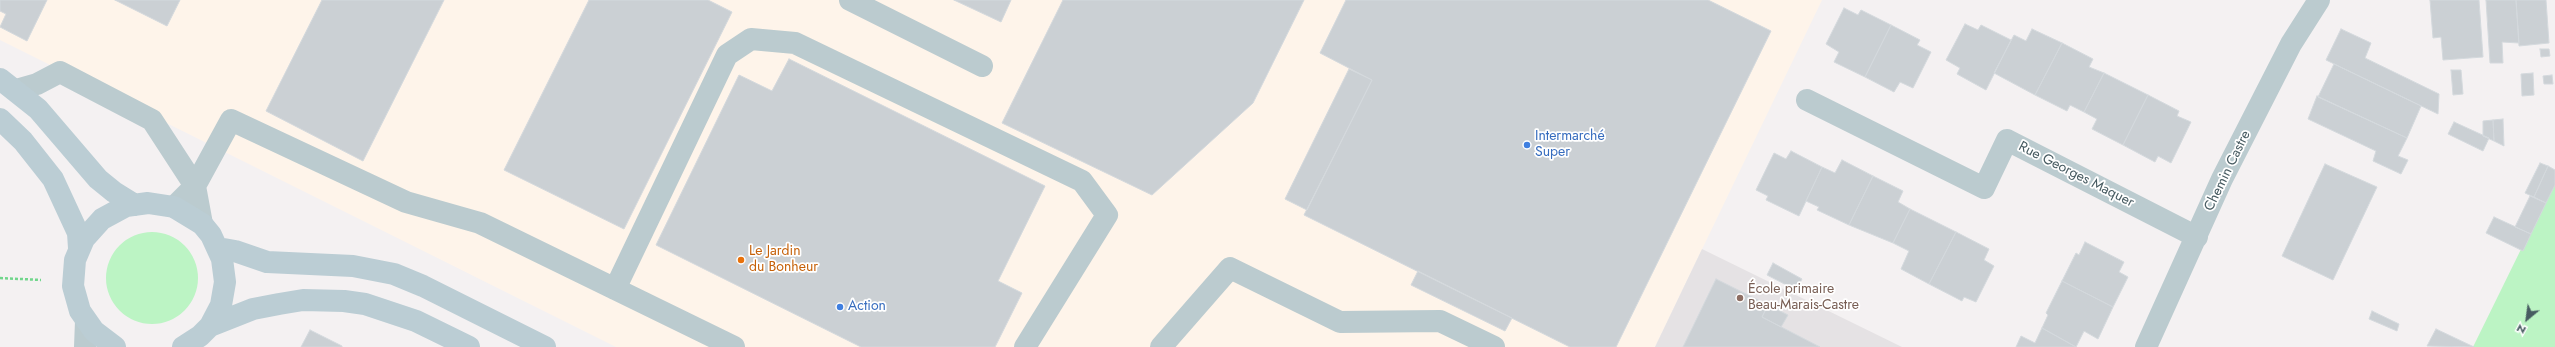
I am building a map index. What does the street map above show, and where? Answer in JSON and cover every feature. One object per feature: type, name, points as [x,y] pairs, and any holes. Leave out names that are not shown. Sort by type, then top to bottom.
[{"type":"main road","points":[[8,85],[38,109],[98,178],[114,192],[135,204]]},
{"type":"main road","points":[[0,118],[23,141],[52,179],[78,233],[79,248],[73,273],[73,286],[80,311],[86,322],[102,340],[115,347]]},
{"type":"main road","points":[[79,248],[89,232],[102,219],[118,210],[135,204],[148,203],[174,207],[202,224],[218,248],[222,259],[225,282],[221,305],[210,326],[200,336],[183,347]]},
{"type":"main road","points":[[218,248],[235,251],[267,262],[353,266],[394,274],[423,286],[545,347]]},
{"type":"main road","points":[[210,326],[254,309],[278,304],[303,300],[344,301],[365,304],[416,321],[469,347]]},
{"type":"street","points":[[850,0],[982,66]]},
{"type":"street","name":"Chemin Castre","points":[[2146,347],[2222,179],[2288,51],[2306,18],[2319,0]]},
{"type":"street","points":[[615,289],[727,55],[751,39],[796,43],[1082,181],[1107,215],[1025,347]]},
{"type":"street","points":[[8,85],[37,84],[60,72],[152,120],[195,186],[202,224]]},
{"type":"street","name":"Rue Georges Maquer","points":[[1807,100],[1984,188],[2007,140],[2197,237]]},
{"type":"street","points":[[174,207],[195,186],[231,120],[406,202],[480,223],[734,347]]},
{"type":"street","points":[[1161,347],[1230,268],[1340,322],[1440,322],[1494,347]]},
{"type":"street","points":[[84,347],[86,322]]},
{"type":"path","points":[[0,278],[45,281]]},
{"type":"shaded area","points":[[0,0],[1822,0],[1655,347],[616,347],[0,40]]},
{"type":"shaded area","name":"École primaire Beau-Marais-Castre","points":[[1702,249],[1902,347],[1655,347]]},
{"type":"green space","points":[[2555,180],[2555,347],[2473,347]]},
{"type":"green space","points":[[152,232],[169,236],[184,246],[194,261],[198,278],[194,295],[184,310],[169,320],[152,324],[135,320],[120,310],[110,295],[106,278],[110,261],[120,246],[135,236]]},
{"type":"building","points":[[0,0],[47,0],[27,41],[0,27],[6,14],[0,11]]},
{"type":"building","points":[[115,0],[180,0],[167,26]]},
{"type":"building","points":[[322,0],[444,0],[363,161],[266,111]]},
{"type":"building","points":[[589,0],[708,0],[732,12],[624,229],[504,170]]},
{"type":"building","points":[[954,0],[1011,0],[1001,22]]},
{"type":"building","points":[[1063,0],[1304,0],[1253,103],[1152,195],[1002,123]]},
{"type":"building","name":"Intermarché Super","points":[[1346,0],[1708,0],[1771,31],[1616,347],[1570,347],[1304,215],[1372,80],[1320,53]]},
{"type":"building","points":[[2430,0],[2479,0],[2483,57],[2443,60],[2441,37],[2433,38]]},
{"type":"building","points":[[2486,0],[2516,0],[2519,43],[2502,42],[2503,63],[2490,63]]},
{"type":"building","points":[[2516,0],[2546,0],[2549,43],[2519,46]]},
{"type":"building","points":[[1844,8],[1858,15],[1861,10],[1891,25],[1865,77],[1834,62],[1839,52],[1826,44]]},
{"type":"building","points":[[1965,24],[1978,30],[1981,25],[2011,40],[1986,90],[1957,74],[1960,68],[1946,60]]},
{"type":"building","points":[[1891,25],[1920,40],[1917,45],[1931,52],[1913,88],[1900,82],[1894,92],[1865,77]]},
{"type":"building","points":[[2032,29],[2062,43],[2035,95],[1994,73],[2014,35],[2026,41]]},
{"type":"building","points":[[2341,29],[2371,43],[2365,58],[2439,94],[2438,114],[2326,60]]},
{"type":"building","points":[[2062,43],[2093,59],[2089,67],[2104,73],[2084,112],[2070,105],[2067,111],[2035,95]]},
{"type":"building","points":[[2540,49],[2549,49],[2550,56],[2541,57]]},
{"type":"building","points":[[789,59],[1045,186],[998,281],[1022,293],[995,347],[861,347],[656,245],[739,75],[772,91]]},
{"type":"building","points":[[2334,64],[2421,106],[2407,138],[2318,97]]},
{"type":"building","points":[[1349,69],[1372,80],[1307,210],[1285,199]]},
{"type":"building","points":[[2451,70],[2461,70],[2463,94],[2453,95]]},
{"type":"building","points":[[2104,73],[2148,95],[2123,145],[2092,129],[2097,119],[2084,112]]},
{"type":"building","points":[[2533,73],[2534,95],[2522,96],[2521,74]]},
{"type":"building","points":[[2552,75],[2553,84],[2544,84],[2543,76]]},
{"type":"building","points":[[2148,95],[2179,111],[2177,116],[2191,122],[2171,163],[2158,156],[2155,162],[2123,145]]},
{"type":"building","points":[[2317,96],[2407,138],[2398,156],[2408,160],[2401,174],[2373,161],[2376,151],[2308,119]]},
{"type":"building","points":[[2503,119],[2504,146],[2494,141],[2493,120]]},
{"type":"building","points":[[2493,120],[2494,141],[2483,136],[2483,121]]},
{"type":"building","points":[[2454,122],[2489,138],[2483,151],[2448,134]]},
{"type":"building","points":[[1791,151],[1822,167],[1799,216],[1766,200],[1768,196],[1756,190],[1774,153],[1786,159]]},
{"type":"building","points":[[1842,160],[1873,176],[1849,225],[1817,210],[1819,207],[1806,201],[1822,167],[1835,173]]},
{"type":"building","points":[[2540,163],[2548,166],[2534,197],[2525,193]]},
{"type":"building","points":[[2325,164],[2377,187],[2333,280],[2282,256]]},
{"type":"building","points":[[2548,166],[2555,170],[2555,185],[2546,203],[2534,197]]},
{"type":"building","points":[[1873,176],[1903,191],[1898,202],[1910,209],[1893,243],[1849,225]]},
{"type":"building","points":[[2530,196],[2546,203],[2531,234],[2515,227]]},
{"type":"building","points":[[1910,209],[1956,232],[1929,284],[1901,269],[1909,251],[1893,243]]},
{"type":"building","points":[[2494,217],[2531,234],[2523,251],[2486,233]]},
{"type":"building","points":[[1956,232],[1989,249],[1984,260],[1994,266],[1976,302],[1964,297],[1962,301],[1929,284]]},
{"type":"building","points":[[2085,242],[2124,262],[2119,272],[2128,277],[2113,307],[2062,281],[2076,253],[2079,255]]},
{"type":"building","points":[[1773,263],[1802,279],[1796,290],[1767,275]]},
{"type":"building","points":[[1418,271],[1512,318],[1505,331],[1411,285]]},
{"type":"building","points":[[1716,279],[1768,305],[1762,317],[1820,347],[1683,347]]},
{"type":"building","points":[[2062,281],[2113,307],[2098,339],[2084,331],[2076,347],[2042,328],[2048,315],[2046,313]]},
{"type":"building","points":[[1768,305],[1788,315],[1781,327],[1762,317]]},
{"type":"building","points":[[2372,311],[2399,324],[2397,331],[2369,319]]},
{"type":"building","points":[[2042,328],[2076,347],[2016,347],[2021,336],[2035,343]]},
{"type":"building","points":[[2436,329],[2474,347],[2427,346]]},
{"type":"building","points":[[310,330],[342,346],[342,347],[301,347]]},
{"type":"place","name":"Intermarché Super","points":[[1527,145]]},
{"type":"place","name":"Le Jardin du Bonheur","points":[[741,260]]},
{"type":"place","name":"École primaire Beau-Marais-Castre","points":[[1740,298]]},
{"type":"place","name":"Action","points":[[840,307]]}]
